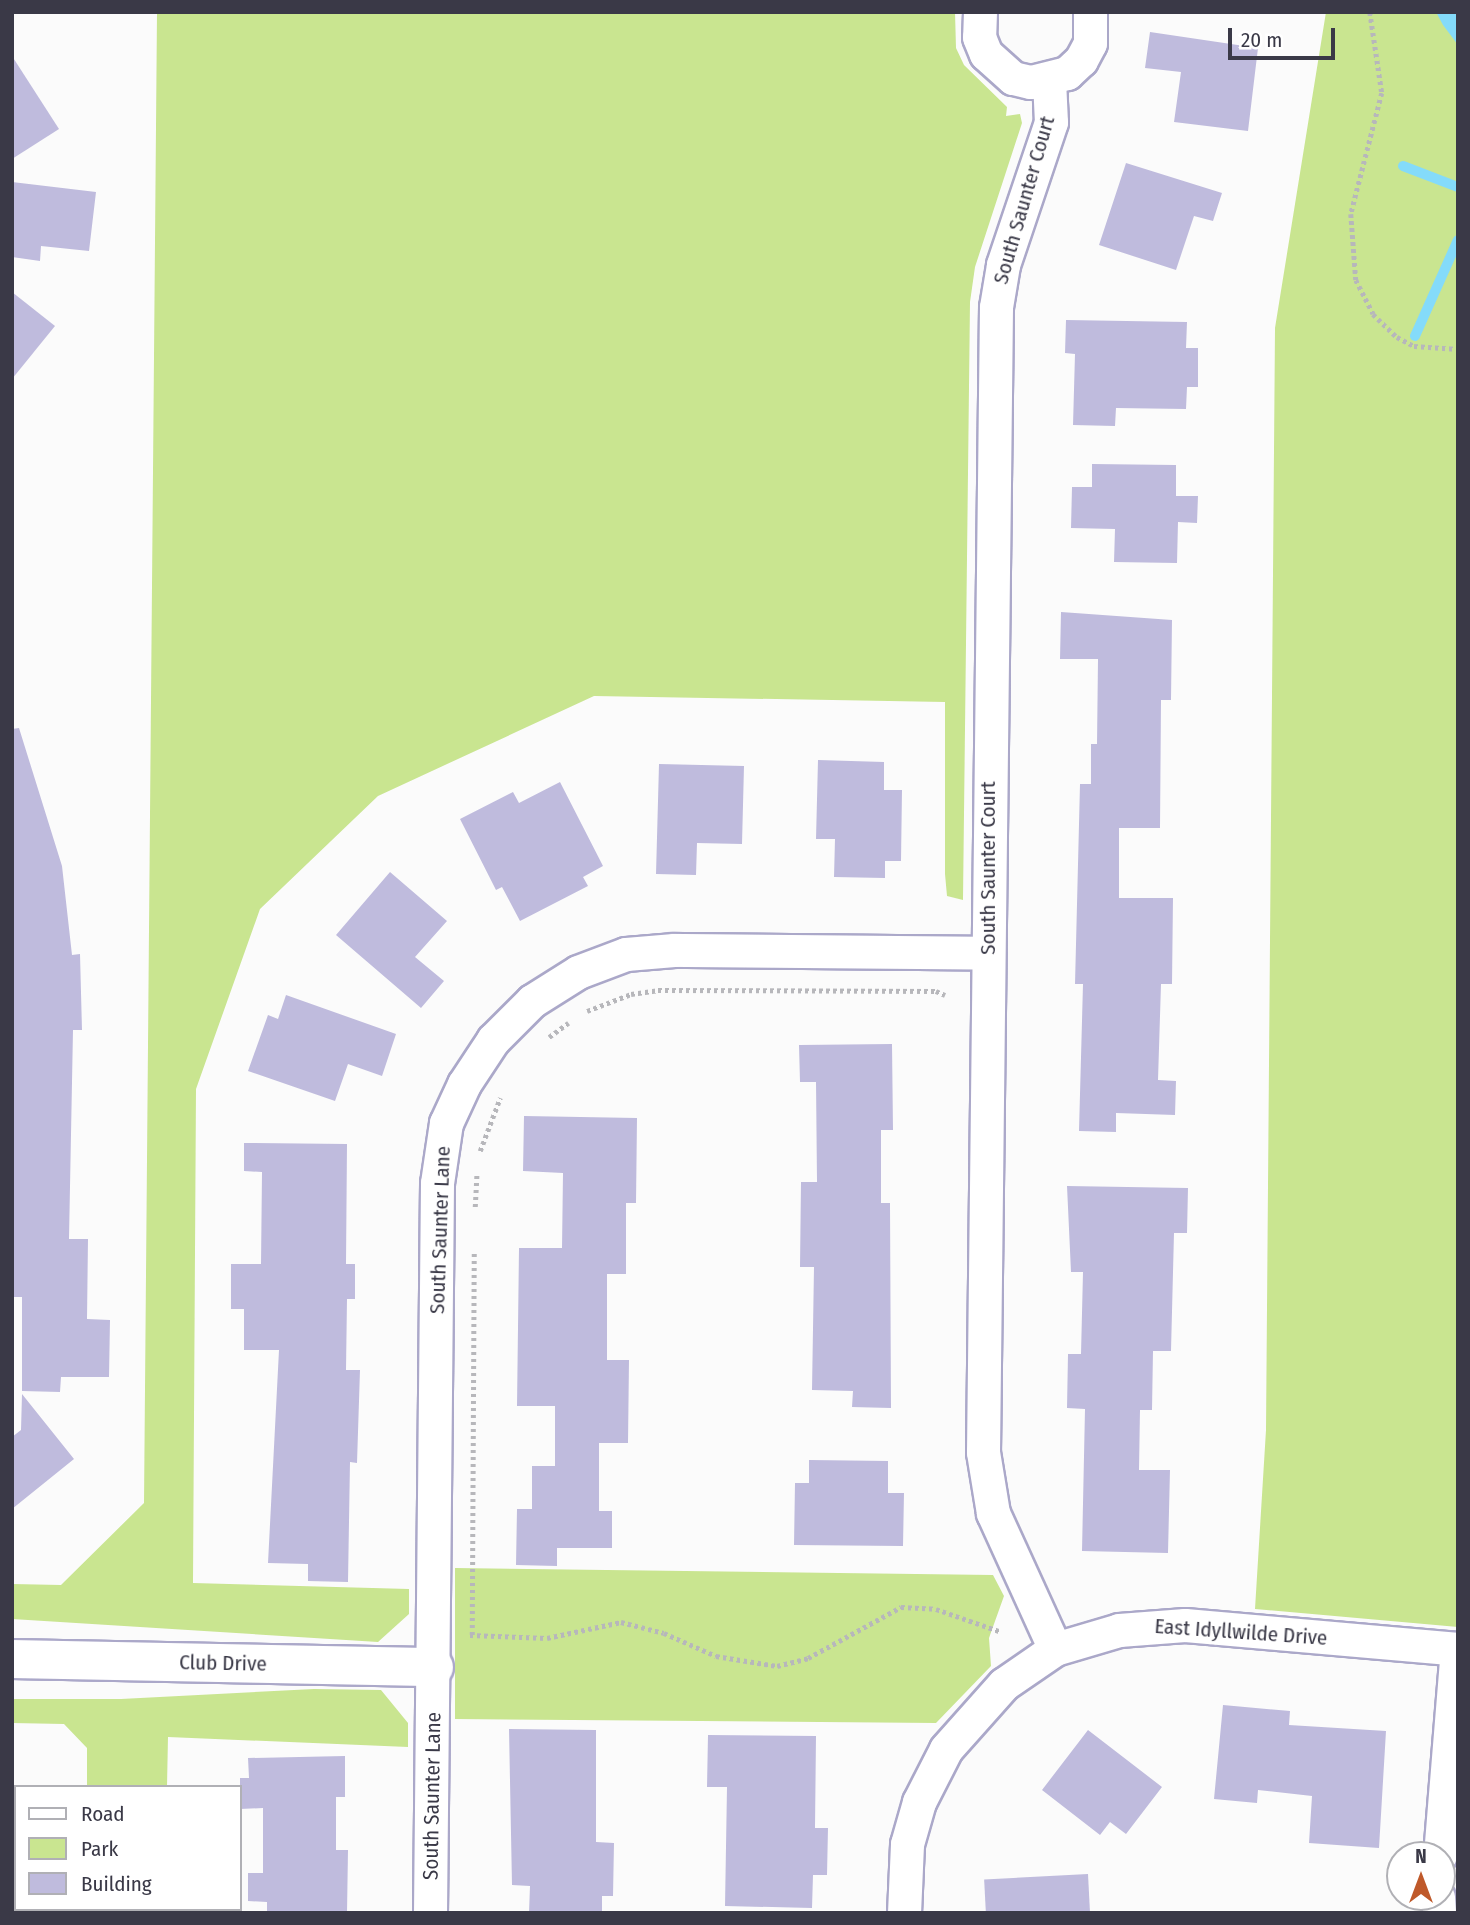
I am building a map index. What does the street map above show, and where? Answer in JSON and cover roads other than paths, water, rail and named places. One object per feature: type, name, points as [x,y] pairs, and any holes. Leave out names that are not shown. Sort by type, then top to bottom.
[{"type":"street","name":"South Saunter Court","points":[[980,12],[979,37],[998,68],[1013,78],[1049,80],[1051,122],[1003,265],[996,307],[983,1467],[993,1513],[1055,1649]]},
{"type":"street","points":[[1049,80],[1081,60],[1090,43],[1090,12]]},
{"type":"street","name":"South Saunter Lane","points":[[430,1913],[438,1164],[454,1100],[493,1040],[554,986],[626,954],[674,950],[987,953]]},
{"type":"street","name":"East Idyllwilde Drive","points":[[904,1913],[907,1844],[919,1802],[946,1749],[1004,1684],[1055,1649],[1132,1628],[1185,1625],[1457,1649]]},
{"type":"street","points":[[1441,1841],[1457,1649]]},
{"type":"street","name":"Club Drive","points":[[12,1659],[434,1667]]},
{"type":"water","points":[[1436,12],[1458,12],[1458,45],[1443,25]]},
{"type":"waterway","points":[[1403,166],[1458,187]]},
{"type":"waterway","points":[[1415,336],[1458,240]]}]
